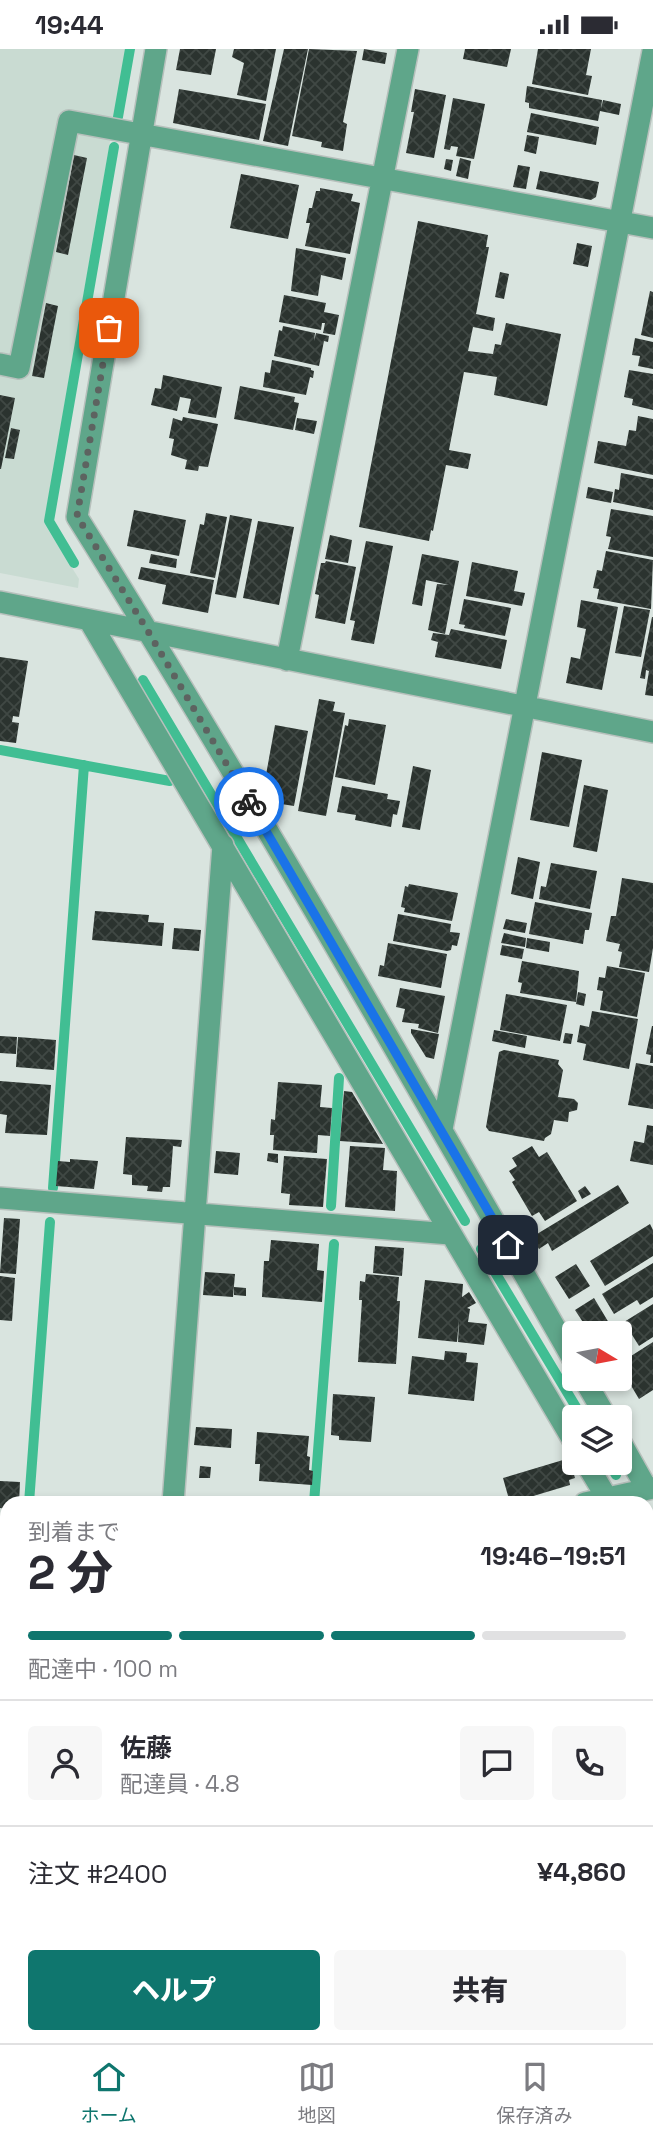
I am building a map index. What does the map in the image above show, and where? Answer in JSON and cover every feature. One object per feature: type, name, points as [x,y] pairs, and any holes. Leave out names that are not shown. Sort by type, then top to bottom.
[{"type":"street","points":[[156,49],[77,516],[442,1129],[562,1340]]},
{"type":"street","points":[[287,660],[408,49]]},
{"type":"street","points":[[442,1129],[653,51]]},
{"type":"street","points":[[0,364],[19,368],[69,121],[653,228]]},
{"type":"street","points":[[0,603],[653,732]]},
{"type":"street","points":[[89,620],[562,1422]]},
{"type":"street","points":[[174,1496],[223,845]]},
{"type":"street","points":[[0,1198],[450,1234]]},
{"type":"street","points":[[617,1496],[650,1489],[632,1460]]},
{"type":"street","points":[[593,1475],[606,1496]]},
{"type":"shaded area","points":[[0,49],[126,49],[44,523],[79,579],[78,588],[0,573]]},
{"type":"building","points":[[180,49],[216,49],[211,75],[176,70]]},
{"type":"building","points":[[234,49],[276,49],[266,101],[237,95],[244,63],[232,57]]},
{"type":"building","points":[[284,49],[308,49],[288,146],[263,141]]},
{"type":"building","points":[[309,49],[357,51],[343,122],[347,124],[343,151],[321,147],[322,142],[292,136]]},
{"type":"building","points":[[364,49],[387,53],[385,64],[362,60]]},
{"type":"building","points":[[465,49],[511,49],[507,67],[463,59]]},
{"type":"building","points":[[538,49],[591,49],[586,75],[592,76],[588,95],[532,84]]},
{"type":"building","points":[[527,86],[602,100],[601,109],[603,100],[621,104],[619,115],[600,111],[598,121],[529,108],[529,103],[525,102]]},
{"type":"building","points":[[179,89],[266,104],[259,140],[173,123]]},
{"type":"building","points":[[415,89],[446,95],[434,158],[406,153],[414,112],[411,112]]},
{"type":"building","points":[[453,98],[485,104],[474,159],[456,156],[458,147],[444,149]]},
{"type":"building","points":[[531,113],[599,127],[596,145],[527,132]]},
{"type":"building","points":[[527,135],[539,137],[536,154],[524,151]]},
{"type":"building","points":[[74,155],[87,158],[68,255],[56,252]]},
{"type":"building","points":[[460,158],[471,161],[468,179],[456,176]]},
{"type":"building","points":[[446,159],[453,160],[451,171],[444,169]]},
{"type":"building","points":[[518,165],[530,167],[526,189],[513,187]]},
{"type":"building","points":[[540,171],[599,182],[596,197],[591,200],[536,189]]},
{"type":"building","points":[[241,174],[299,185],[288,239],[230,228]]},
{"type":"building","points":[[320,188],[353,194],[351,201],[360,203],[350,254],[305,246],[310,223],[306,223],[309,208],[312,208],[316,191],[320,191]]},
{"type":"building","points":[[418,221],[488,235],[486,247],[489,247],[476,314],[495,318],[493,331],[473,327],[468,351],[493,354],[495,344],[501,345],[506,323],[561,334],[547,406],[494,395],[497,377],[464,372],[449,450],[471,454],[468,469],[446,465],[429,541],[359,527]]},
{"type":"building","points":[[577,243],[592,246],[588,267],[573,264]]},
{"type":"building","points":[[296,248],[346,258],[342,280],[321,275],[318,296],[291,291]]},
{"type":"building","points":[[500,272],[509,274],[504,299],[495,297]]},
{"type":"building","points":[[650,291],[653,292],[653,338],[641,335]]},
{"type":"building","points":[[284,295],[326,303],[324,312],[339,315],[335,335],[323,333],[325,323],[322,323],[321,330],[279,322]]},
{"type":"building","points":[[46,303],[58,306],[44,378],[32,376]]},
{"type":"building","points":[[283,326],[315,333],[314,341],[316,333],[329,336],[328,342],[324,341],[319,366],[274,356],[279,330],[282,331]]},
{"type":"building","points":[[635,338],[653,342],[653,369],[638,366],[640,356],[632,355]]},
{"type":"building","points":[[272,360],[311,368],[314,371],[306,395],[263,387],[265,372],[270,373]]},
{"type":"building","points":[[629,370],[653,374],[653,410],[632,405],[633,399],[624,397]]},
{"type":"building","points":[[163,375],[222,387],[216,418],[188,413],[191,399],[180,397],[177,411],[151,405],[155,388],[161,389]]},
{"type":"building","points":[[240,386],[295,397],[294,402],[299,403],[293,430],[234,419]]},
{"type":"building","points":[[0,395],[15,398],[1,469],[0,469]]},
{"type":"building","points":[[638,416],[653,419],[653,475],[594,463],[598,441],[626,446],[629,430],[636,431]]},
{"type":"building","points":[[183,417],[218,424],[208,467],[199,466],[198,471],[185,469],[187,460],[171,455],[174,439],[169,438],[173,418],[182,421]]},
{"type":"building","points":[[297,418],[317,421],[314,434],[295,430]]},
{"type":"building","points":[[11,428],[20,430],[14,459],[5,458]]},
{"type":"building","points":[[621,473],[653,479],[653,510],[613,502],[615,489],[619,490]]},
{"type":"building","points":[[588,487],[613,492],[611,503],[586,498]]},
{"type":"building","points":[[611,509],[653,516],[653,557],[608,549],[611,537],[606,536]]},
{"type":"building","points":[[134,510],[186,520],[179,556],[127,546]]},
{"type":"building","points":[[206,513],[227,517],[215,578],[190,573],[200,524],[204,525]]},
{"type":"building","points":[[230,515],[252,519],[236,598],[215,594]]},
{"type":"building","points":[[258,521],[294,527],[279,605],[243,598]]},
{"type":"building","points":[[330,535],[352,540],[348,563],[325,559]]},
{"type":"building","points":[[366,541],[393,546],[374,644],[351,640],[355,621],[350,620]]},
{"type":"building","points":[[606,551],[653,560],[651,609],[597,599],[599,589],[593,588],[597,570],[602,571]]},
{"type":"building","points":[[151,554],[177,559],[176,568],[149,563]]},
{"type":"building","points":[[422,554],[459,561],[445,634],[428,630],[437,584],[449,585],[426,580],[422,606],[412,604]]},
{"type":"building","points":[[326,561],[356,567],[345,624],[315,618],[319,595],[315,594],[321,563]]},
{"type":"building","points":[[472,562],[518,571],[514,591],[525,593],[522,606],[466,596]]},
{"type":"building","points":[[141,567],[214,580],[208,613],[162,604],[166,585],[138,579]]},
{"type":"building","points":[[464,599],[511,608],[505,636],[464,628],[465,625],[459,624]]},
{"type":"building","points":[[581,600],[618,607],[602,690],[566,683],[571,657],[580,659],[586,629],[577,627]]},
{"type":"building","points":[[624,606],[650,610],[641,657],[615,653]]},
{"type":"building","points":[[652,617],[653,696],[645,695],[649,671],[646,670],[645,679],[640,678]]},
{"type":"building","points":[[451,629],[507,640],[501,669],[435,657],[438,642],[431,640],[433,633],[449,635]]},
{"type":"building","points":[[0,657],[28,661],[19,717],[13,716],[12,722],[19,723],[16,743],[0,741]]},
{"type":"building","points":[[319,699],[335,702],[333,711],[345,713],[326,816],[298,811]]},
{"type":"building","points":[[349,719],[386,725],[375,785],[335,777],[345,725],[348,726]]},
{"type":"building","points":[[275,725],[308,731],[294,806],[275,803],[264,786]]},
{"type":"building","points":[[542,752],[582,760],[569,827],[530,820]]},
{"type":"building","points":[[413,766],[431,770],[420,830],[402,827]]},
{"type":"building","points":[[584,785],[608,790],[597,852],[573,847]]},
{"type":"building","points":[[342,786],[388,794],[387,799],[400,801],[397,815],[393,814],[391,827],[355,820],[356,815],[337,812]]},
{"type":"building","points":[[518,857],[540,862],[533,899],[511,894]]},
{"type":"building","points":[[551,863],[597,871],[590,909],[539,899],[541,886],[546,887]]},
{"type":"building","points":[[622,878],[653,883],[653,948],[649,972],[619,967],[622,952],[618,951],[620,944],[606,941],[611,916],[616,916]]},
{"type":"building","points":[[409,884],[458,893],[452,921],[404,912],[405,908],[401,907],[405,886],[408,887]]},
{"type":"building","points":[[535,902],[592,913],[583,944],[529,934]]},
{"type":"building","points":[[95,911],[149,915],[148,922],[164,923],[162,946],[92,940]]},
{"type":"building","points":[[398,914],[451,924],[450,932],[460,933],[457,946],[452,945],[451,950],[447,951],[393,941]]},
{"type":"building","points":[[506,919],[527,923],[525,933],[503,929]]},
{"type":"building","points":[[174,928],[201,930],[199,951],[172,949]]},
{"type":"building","points":[[504,933],[526,938],[525,947],[501,943]]},
{"type":"building","points":[[527,938],[550,942],[549,952],[526,948]]},
{"type":"building","points":[[388,943],[447,954],[441,988],[378,976],[380,965],[384,966]]},
{"type":"building","points":[[502,945],[524,949],[522,959],[500,955]]},
{"type":"building","points":[[522,961],[579,971],[576,1002],[520,993],[522,983],[518,982]]},
{"type":"building","points":[[607,966],[645,973],[637,1017],[600,1010],[603,991],[597,990],[599,977],[605,978]]},
{"type":"building","points":[[400,988],[445,996],[438,1033],[418,1028],[419,1024],[402,1022],[405,1009],[396,1007]]},
{"type":"building","points":[[578,992],[586,994],[584,1006],[576,1004]]},
{"type":"building","points":[[506,994],[567,1005],[560,1041],[500,1030]]},
{"type":"building","points":[[592,1011],[638,1019],[629,1069],[583,1060],[586,1044],[577,1042],[580,1025],[589,1027]]},
{"type":"building","points":[[652,1026],[653,1063],[650,1063],[651,1055],[646,1054]]},
{"type":"building","points":[[411,1029],[439,1034],[434,1059],[426,1057]]},
{"type":"building","points":[[494,1030],[527,1036],[525,1048],[492,1041]]},
{"type":"building","points":[[565,1033],[573,1034],[571,1044],[563,1043]]},
{"type":"building","points":[[0,1036],[17,1037],[16,1054],[0,1053]]},
{"type":"building","points":[[18,1037],[56,1040],[54,1070],[16,1067]]},
{"type":"building","points":[[504,1050],[559,1060],[558,1064],[563,1070],[558,1097],[574,1099],[578,1103],[577,1110],[569,1112],[568,1122],[554,1120],[551,1134],[544,1141],[489,1131],[486,1127],[499,1052]]},
{"type":"building","points":[[636,1063],[653,1066],[653,1109],[628,1105]]},
{"type":"building","points":[[0,1081],[51,1085],[47,1135],[5,1133],[7,1115],[0,1114]]},
{"type":"building","points":[[278,1082],[322,1085],[320,1107],[332,1108],[330,1136],[318,1135],[317,1153],[273,1150],[271,1119],[275,1120]]},
{"type":"building","points":[[344,1091],[352,1092],[383,1144],[340,1141]]},
{"type":"building","points":[[647,1125],[653,1126],[653,1165],[630,1161],[634,1141],[644,1143]]},
{"type":"building","points":[[126,1137],[182,1140],[181,1147],[173,1146],[170,1187],[163,1187],[162,1192],[147,1191],[148,1186],[132,1185],[132,1175],[123,1174]]},
{"type":"building","points":[[350,1146],[385,1148],[383,1170],[397,1171],[395,1211],[345,1207]]},
{"type":"building","points":[[532,1146],[539,1157],[547,1152],[577,1201],[545,1221],[539,1212],[532,1216],[512,1182],[515,1180],[509,1171],[517,1166],[512,1158]]},
{"type":"building","points":[[216,1151],[240,1153],[238,1175],[214,1173]]},
{"type":"building","points":[[268,1153],[278,1154],[278,1163],[267,1161]]},
{"type":"building","points":[[284,1156],[327,1159],[323,1207],[289,1205],[290,1194],[281,1193]]},
{"type":"building","points":[[70,1159],[98,1161],[94,1189],[56,1186],[58,1161],[70,1162]]},
{"type":"building","points":[[618,1185],[629,1203],[552,1251],[548,1243],[539,1249],[532,1237]]},
{"type":"building","points":[[585,1186],[591,1194],[582,1199],[578,1191]]},
{"type":"building","points":[[4,1218],[20,1219],[16,1274],[0,1273]]},
{"type":"building","points":[[650,1224],[653,1230],[653,1256],[605,1286],[590,1261]]},
{"type":"building","points":[[271,1240],[319,1244],[317,1270],[324,1271],[322,1302],[262,1297],[264,1261],[269,1261]]},
{"type":"building","points":[[375,1246],[404,1248],[402,1276],[373,1273]]},
{"type":"building","points":[[653,1263],[653,1297],[640,1305],[637,1300],[614,1314],[602,1294]]},
{"type":"building","points":[[576,1264],[590,1286],[569,1299],[555,1277]]},
{"type":"building","points":[[205,1272],[235,1274],[233,1297],[203,1295]]},
{"type":"building","points":[[366,1274],[399,1277],[396,1364],[358,1362],[362,1300],[359,1300],[360,1281],[365,1282]]},
{"type":"building","points":[[0,1276],[15,1278],[12,1321],[0,1320]]},
{"type":"building","points":[[425,1280],[463,1284],[462,1297],[469,1292],[476,1303],[467,1308],[470,1309],[468,1322],[487,1324],[484,1345],[458,1342],[459,1320],[457,1342],[418,1338]]},
{"type":"building","points":[[234,1287],[246,1288],[246,1296],[234,1295]]},
{"type":"building","points":[[594,1298],[608,1321],[582,1321],[575,1310]]},
{"type":"building","points":[[653,1304],[653,1337],[639,1346],[632,1335],[632,1321],[626,1321]]},
{"type":"building","points":[[653,1342],[653,1390],[639,1399],[632,1387],[632,1355]]},
{"type":"building","points":[[445,1351],[467,1353],[466,1362],[478,1363],[474,1401],[408,1394],[412,1356],[444,1360]]},
{"type":"building","points":[[333,1394],[375,1397],[371,1442],[339,1440],[339,1436],[331,1435]]},
{"type":"building","points":[[196,1427],[232,1429],[231,1448],[194,1445]]},
{"type":"building","points":[[257,1432],[309,1436],[307,1456],[310,1457],[309,1470],[313,1471],[312,1485],[259,1481],[260,1464],[255,1464]]},
{"type":"building","points":[[562,1460],[562,1475],[574,1475],[575,1478],[569,1480],[570,1485],[533,1496],[508,1496],[503,1478]]},
{"type":"building","points":[[200,1466],[211,1467],[210,1478],[199,1478]]},
{"type":"building","points":[[0,1481],[20,1482],[19,1496],[0,1496]]},
{"type":"waterway","points":[[118,117],[130,49]]},
{"type":"waterway","points":[[74,563],[49,521],[114,147]]},
{"type":"waterway","points":[[143,680],[465,1221]]},
{"type":"waterway","points":[[0,750],[170,781]]},
{"type":"waterway","points":[[53,1188],[84,765]]},
{"type":"waterway","points":[[331,1206],[339,1078]]},
{"type":"waterway","points":[[30,1496],[50,1222]]},
{"type":"waterway","points":[[315,1496],[334,1244]]},
{"type":"waterway","points":[[481,1249],[575,1405]]},
{"type":"way so far","points":[[109,328],[77,516],[249,802]]},
{"type":"route","points":[[249,802],[508,1245]]}]
